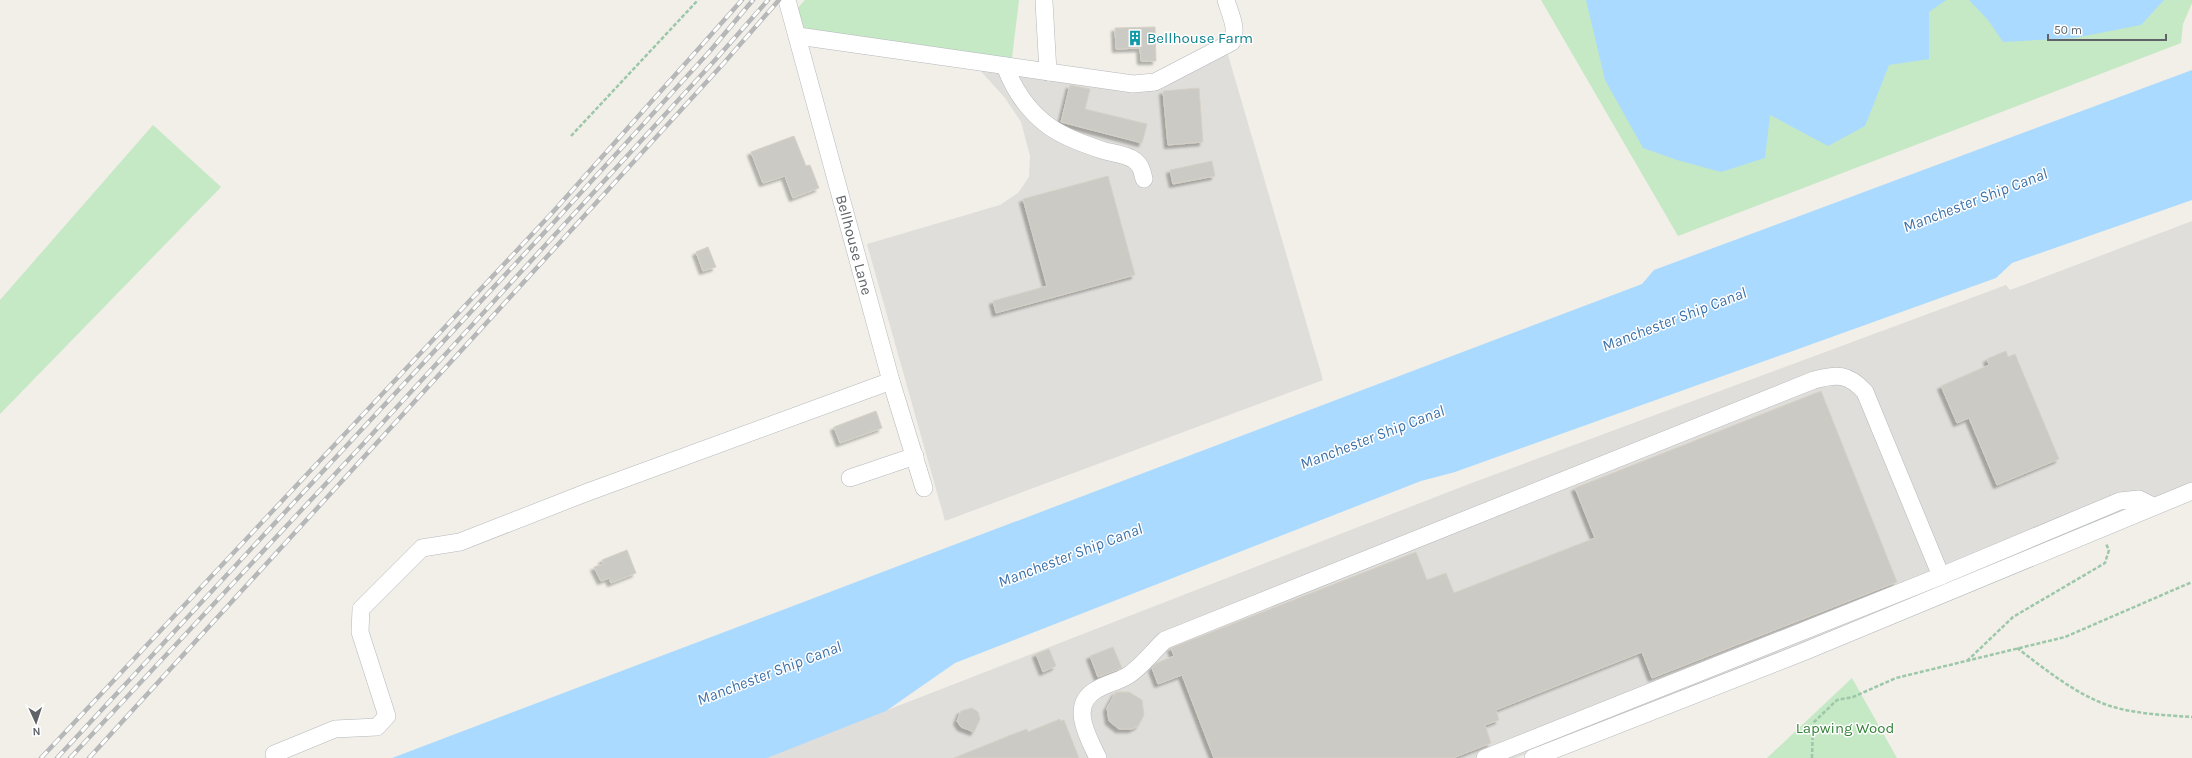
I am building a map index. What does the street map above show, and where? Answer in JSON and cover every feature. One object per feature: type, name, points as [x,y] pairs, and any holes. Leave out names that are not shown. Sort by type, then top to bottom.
[{"type":"street","name":"Bellhouse Lane","points":[[787,0],[891,381],[924,488]]},
{"type":"street","points":[[798,36],[1133,84],[1155,82],[1232,42],[1235,35],[1234,27],[1226,0]]},
{"type":"street","points":[[1044,2],[1048,72]]},
{"type":"street","points":[[1005,66],[1009,78],[1029,109],[1050,126],[1069,138],[1091,147],[1134,159],[1141,168],[1144,179]]},
{"type":"street","points":[[1098,758],[1082,722],[1082,709],[1086,696],[1096,689],[1128,676],[1165,640],[1814,380],[1830,376],[1844,376],[1856,382],[1865,392],[1941,576]]},
{"type":"street","points":[[274,754],[335,729],[377,727],[387,716],[360,632],[361,609],[422,548],[460,542],[573,498],[891,381]]},
{"type":"street","points":[[850,478],[915,456]]},
{"type":"street","points":[[1533,758],[1803,652],[2192,491]]},
{"type":"street","points":[[1485,758],[1941,576],[2120,501],[2139,499],[2153,506]]},
{"type":"path","points":[[571,136],[698,0]]},
{"type":"path","points":[[1966,662],[2013,617],[2104,563],[2109,550],[2100,530]]},
{"type":"path","points":[[1812,758],[1813,723],[1837,700],[1853,697],[1896,678],[2065,637],[2192,582]]},
{"type":"path","points":[[2017,648],[2067,684],[2107,705],[2144,713],[2192,717]]},
{"type":"shaded area","points":[[1226,48],[1323,380],[945,521],[867,244],[1000,205],[1018,193],[1029,177],[1030,156],[1021,122],[1005,98],[977,67],[1130,87]]},
{"type":"shaded area","points":[[2192,221],[2192,485],[2077,533],[1516,758],[764,758],[1469,484],[2006,285],[2010,290]]},
{"type":"green space","points":[[805,0],[1019,0],[1011,66],[801,34],[795,11]]},
{"type":"green space","points":[[1541,0],[2192,0],[2192,3],[2183,24],[2181,43],[1678,236]]},
{"type":"green space","points":[[153,125],[221,187],[0,414],[0,300]]},
{"type":"green space","name":"Lapwing Wood","points":[[1852,678],[1897,758],[1767,758]]},
{"type":"water","points":[[1586,0],[1946,0],[1929,12],[1929,59],[1889,65],[1865,126],[1828,146],[1770,115],[1765,158],[1721,172],[1677,160],[1643,148],[1605,80]]},
{"type":"water","points":[[1969,0],[2164,0],[2141,25],[2074,38],[2003,42],[1988,20]]},
{"type":"water","name":"Manchester Ship Canal","points":[[2192,70],[2192,200],[2012,263],[1996,278],[1455,472],[1421,481],[955,663],[886,711],[767,758],[392,758],[1642,284],[1654,270]]},
{"type":"building","name":"Bellhouse Farm","points":[[1155,27],[1156,61],[1141,61],[1140,48],[1116,49],[1115,28]]},
{"type":"building","points":[[1070,85],[1090,89],[1085,109],[1147,124],[1142,143],[1061,122]]},
{"type":"building","points":[[1199,88],[1203,142],[1168,145],[1163,91]]},
{"type":"building","points":[[794,136],[806,166],[810,165],[819,188],[793,198],[785,176],[763,183],[751,152]]},
{"type":"building","points":[[1212,161],[1215,176],[1173,184],[1170,170]]},
{"type":"building","points":[[1108,176],[1135,275],[996,313],[993,301],[1047,286],[1023,199]]},
{"type":"building","points":[[708,247],[716,267],[703,271],[696,252]]},
{"type":"building","points":[[2006,351],[2008,357],[2015,354],[2059,459],[1997,485],[1969,418],[1957,423],[1941,386],[1989,365],[1987,359]]},
{"type":"building","points":[[1821,391],[1897,582],[1652,678],[1642,652],[1496,710],[1499,720],[1485,725],[1491,743],[1453,758],[1214,758],[1182,675],[1158,684],[1152,668],[1157,663],[1174,656],[1171,648],[1416,552],[1427,580],[1446,573],[1454,593],[1595,538],[1575,488]]},
{"type":"building","points":[[876,411],[882,428],[840,443],[834,427]]},
{"type":"building","points":[[627,550],[636,573],[611,583],[609,578],[601,581],[594,567],[604,564],[602,560]]},
{"type":"building","points":[[1113,647],[1122,668],[1098,677],[1090,656]]},
{"type":"building","points":[[1049,649],[1056,666],[1043,672],[1036,654]]},
{"type":"building","points":[[1116,692],[1129,692],[1142,700],[1144,715],[1138,726],[1132,729],[1119,729],[1109,721],[1107,708]]},
{"type":"building","points":[[972,708],[978,712],[980,719],[974,732],[961,727],[957,721],[961,711]]},
{"type":"building","points":[[1060,719],[1061,721],[1064,720],[1079,758],[954,758],[1027,729],[1028,732]]},
{"type":"railway","points":[[41,758],[552,213],[742,0]]},
{"type":"railway","points":[[57,758],[556,220],[710,51],[753,0]]},
{"type":"railway","points":[[70,758],[364,443],[716,59],[768,0]]},
{"type":"railway","points":[[89,758],[723,64],[779,0]]},
{"type":"place","name":"Bellhouse Farm","points":[[1135,38]]}]
